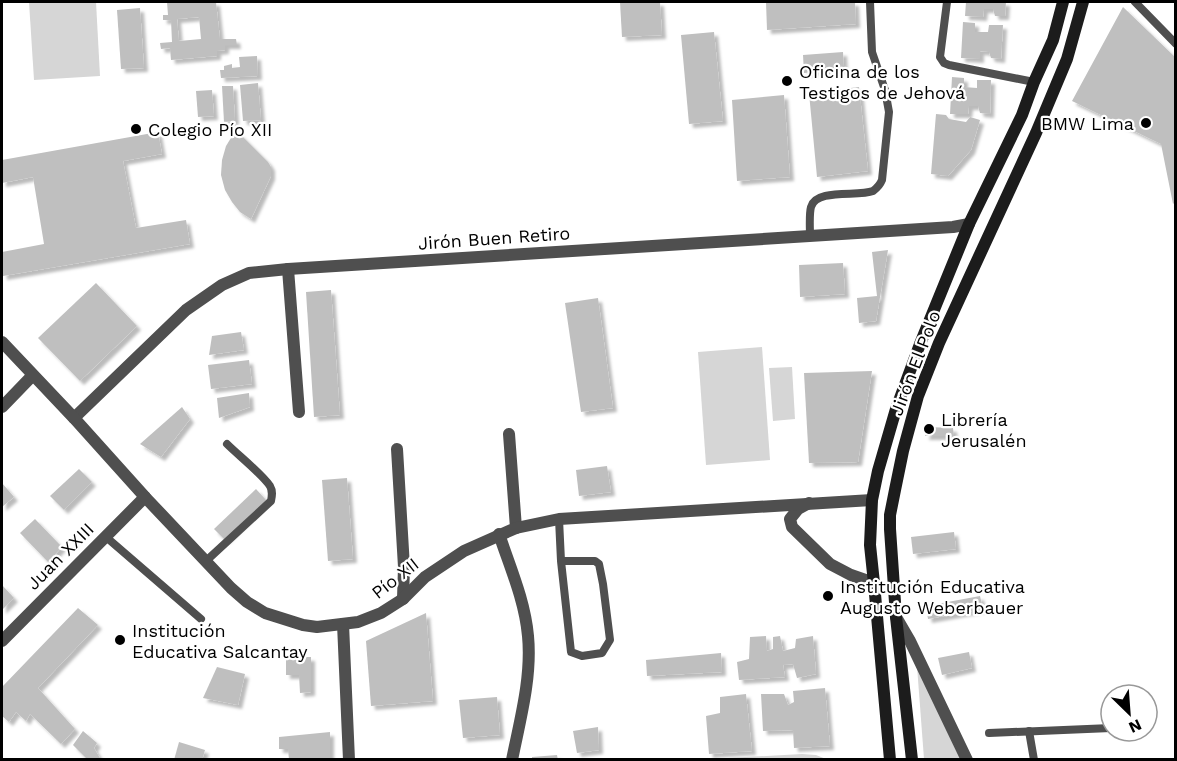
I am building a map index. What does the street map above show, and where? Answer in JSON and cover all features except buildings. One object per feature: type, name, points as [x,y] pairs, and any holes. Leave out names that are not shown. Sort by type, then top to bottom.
[{"type":"main road","name":"Jirón El Polo","points":[[888,759],[869,534],[872,500],[878,471],[896,409],[924,333],[969,224],[1022,115],[1053,40],[1063,2]]},
{"type":"main road","name":"Jirón El Polo","points":[[912,759],[891,563],[890,515],[903,451],[918,396],[939,343],[1036,133],[1067,59],[1083,2]]},
{"type":"street","name":"Jirón Buen Retiro","points":[[74,418],[186,310],[222,285],[249,273],[953,227],[969,224]]},
{"type":"street","points":[[288,269],[299,412]]},
{"type":"street","name":"Pío XII","points":[[2,342],[239,595],[265,613],[303,625],[317,627],[343,624],[358,622],[374,616],[403,599],[424,577],[438,567],[464,551],[516,528],[559,519],[872,500]]},
{"type":"street","points":[[2,407],[32,376]]},
{"type":"street","points":[[509,434],[516,528]]},
{"type":"street","points":[[397,449],[404,567],[403,599]]},
{"type":"street","name":"Juan XXIII","points":[[2,641],[145,497]]},
{"type":"street","points":[[810,503],[798,509],[790,519],[792,527],[830,564],[874,583]]},
{"type":"street","points":[[499,534],[521,601],[528,634],[526,689],[512,759]]},
{"type":"street","points":[[896,617],[967,759]]},
{"type":"street","points":[[343,624],[350,759]]},
{"type":"lane","points":[[810,236],[811,206],[815,200],[823,196],[871,192],[882,180],[889,112],[885,90],[872,52],[870,2]]},
{"type":"lane","points":[[947,2],[939,57],[944,63],[1034,82]]},
{"type":"lane","points":[[1135,2],[1176,44]]},
{"type":"lane","points":[[206,561],[271,501],[273,494],[263,479],[227,444]]},
{"type":"lane","points":[[559,519],[561,561],[571,652],[582,656],[602,653],[610,640],[603,584],[598,564],[595,561],[561,561]]},
{"type":"lane","points":[[105,537],[201,619]]},
{"type":"lane","points":[[988,733],[1099,728]]},
{"type":"lane","points":[[1029,731],[1034,759]]},
{"type":"shaded area","points":[[29,2],[96,2],[100,76],[34,80]]},
{"type":"shaded area","points":[[762,347],[770,460],[706,465],[698,352]]},
{"type":"shaded area","points":[[792,367],[795,419],[773,421],[769,368]]},
{"type":"shaded area","points":[[917,666],[960,759],[924,759]]},
{"type":"shaded area","points":[[816,755],[826,759],[709,759]]},
{"type":"place","name":"Oficina de los Testigos de Jehová","points":[[787,81]]},
{"type":"place","name":"BMW Lima","points":[[1146,123]]},
{"type":"place","name":"Colegio Pío XII","points":[[136,129]]},
{"type":"place","name":"Librería Jerusalén","points":[[929,429]]},
{"type":"place","name":"Institución Educativa Augusto Weberbauer","points":[[828,596]]},
{"type":"place","name":"Institución Educativa Salcantay","points":[[120,640]]}]
